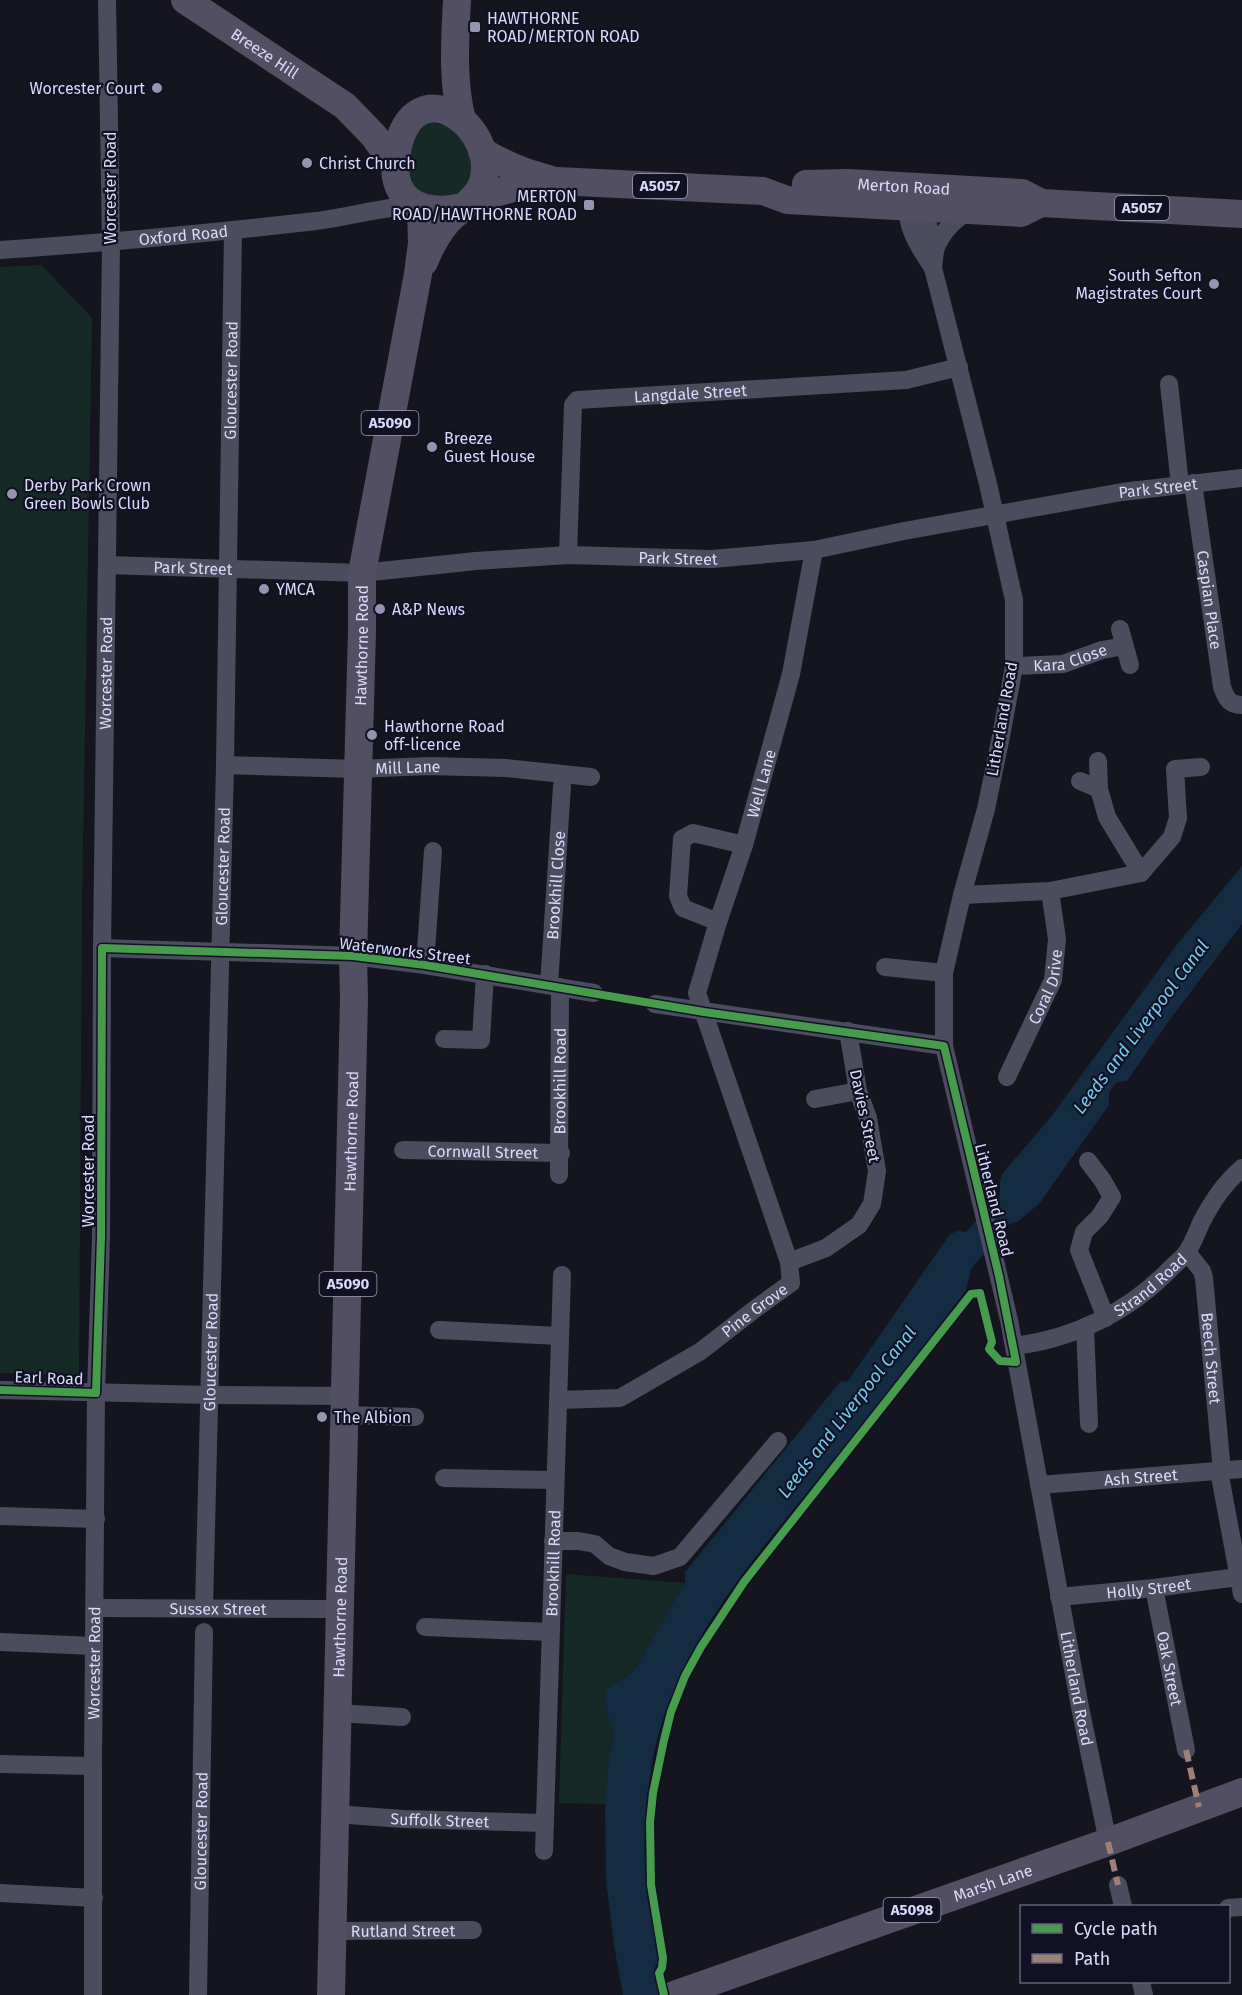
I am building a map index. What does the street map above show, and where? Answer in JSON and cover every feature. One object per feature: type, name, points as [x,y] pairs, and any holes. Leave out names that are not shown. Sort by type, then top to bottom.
[{"type":"main road","name":"Breeze Hill","points":[[185,0],[213,8],[345,106],[374,136],[394,166]]},
{"type":"main road","points":[[457,0],[454,50],[459,107],[462,120],[482,151]]},
{"type":"main road","points":[[454,50],[441,89],[421,111],[406,123],[401,134],[394,166],[400,190],[418,206],[438,210],[468,203]]},
{"type":"main road","name":"Breeze Hill","points":[[345,106],[382,116],[421,111]]},
{"type":"main road","points":[[421,111],[436,108],[447,110],[462,120]]},
{"type":"main road","name":"Merton Road","points":[[482,151],[501,164],[525,174],[557,181],[763,191],[787,200],[916,200],[1022,193],[1041,203],[1242,214]]},
{"type":"main road","name":"A5090","points":[[468,203],[483,182],[482,151]]},
{"type":"main road","name":"Merton Road","points":[[468,203],[525,185],[557,181]]},
{"type":"main road","name":"Merton Road","points":[[916,200],[971,210],[1021,213],[1041,203]]},
{"type":"main road","name":"Hawthorne Road","points":[[418,274],[435,238],[468,203]]},
{"type":"main road","name":"Hawthorne Road","points":[[331,1995],[362,573],[418,274],[422,243],[418,206]]},
{"type":"main road","name":"Marsh Lane","points":[[674,1995],[1068,1854],[1108,1842],[1242,1792]]},
{"type":"street","name":"Worcester Road","points":[[93,1995],[96,1393],[101,1237],[102,948],[111,243],[107,0]]},
{"type":"street","points":[[366,212],[388,187],[394,166]]},
{"type":"street","name":"Litherland Road","points":[[916,200],[907,214],[919,248],[934,259],[958,368],[996,515],[1014,600],[1014,666],[986,809],[962,895],[944,973],[944,1046],[1014,1346],[1059,1597],[1108,1842]]},
{"type":"street","name":"Oxford Road","points":[[0,250],[111,243],[327,220],[366,212],[418,206]]},
{"type":"street","points":[[934,259],[940,238],[950,225],[971,210]]},
{"type":"street","name":"Gloucester Road","points":[[204,1608],[225,765],[233,230]]},
{"type":"street","name":"Langdale Street","points":[[567,555],[573,405],[577,400],[906,380],[958,368]]},
{"type":"street","points":[[1169,384],[1187,484]]},
{"type":"street","name":"Park Street","points":[[107,566],[362,573],[476,561],[567,555],[711,559],[814,550],[904,531],[1122,492],[1242,478]]},
{"type":"street","name":"Caspian Place","points":[[1187,484],[1222,687],[1226,698],[1232,704],[1242,705]]},
{"type":"street","name":"Well Lane","points":[[704,1012],[697,993],[744,845],[791,674],[814,550]]},
{"type":"street","name":"Kara Close","points":[[1014,666],[1063,664],[1102,650],[1123,638],[1130,664]]},
{"type":"street","points":[[1098,762],[1099,789],[1107,817],[1140,873]]},
{"type":"street","name":"Mill Lane","points":[[225,765],[357,769],[430,765],[506,768],[591,777]]},
{"type":"street","points":[[962,895],[1050,891],[1140,873],[1172,837],[1178,818],[1175,769],[1202,767]]},
{"type":"street","points":[[1080,781],[1099,789]]},
{"type":"street","name":"Brookhill Close","points":[[554,986],[562,786]]},
{"type":"street","points":[[718,922],[683,908],[678,896],[682,839],[693,833],[744,845]]},
{"type":"street","points":[[425,964],[433,851]]},
{"type":"street","name":"Coral Drive","points":[[1007,1077],[1053,980],[1057,939],[1050,891]]},
{"type":"street","name":"Waterworks Street","points":[[102,948],[353,956],[425,964],[594,993]]},
{"type":"street","points":[[885,967],[944,973]]},
{"type":"street","points":[[444,1039],[481,1040],[485,974]]},
{"type":"street","name":"Brookhill Road","points":[[554,986],[560,1175]]},
{"type":"street","points":[[655,1004],[944,1046]]},
{"type":"street","name":"Pine Grove","points":[[559,1400],[620,1398],[701,1351],[791,1283],[789,1262],[704,1012]]},
{"type":"street","name":"Davies Street","points":[[789,1262],[826,1248],[859,1225],[872,1204],[877,1171],[868,1118],[858,1091],[848,1031]]},
{"type":"street","points":[[815,1100],[858,1091]]},
{"type":"street","name":"Cornwall Street","points":[[403,1150],[561,1153]]},
{"type":"street","points":[[1088,1161],[1112,1197],[1100,1216],[1084,1232],[1079,1250],[1106,1318]]},
{"type":"street","name":"Strand Road","points":[[1014,1346],[1038,1343],[1066,1335],[1106,1318],[1157,1283],[1187,1252],[1224,1185],[1242,1168]]},
{"type":"street","name":"Beech Street","points":[[1187,1252],[1203,1271],[1221,1471],[1240,1586]]},
{"type":"street","name":"Brookhill Road","points":[[544,1851],[562,1275]]},
{"type":"street","points":[[1085,1327],[1089,1424]]},
{"type":"street","points":[[439,1330],[560,1336]]},
{"type":"street","name":"Earl Road","points":[[0,1390],[210,1395],[345,1405],[415,1417]]},
{"type":"street","points":[[553,1541],[595,1544],[609,1556],[626,1563],[654,1566],[680,1557],[778,1441]]},
{"type":"street","name":"Ash Street","points":[[1039,1485],[1242,1469]]},
{"type":"street","points":[[444,1478],[555,1480]]},
{"type":"street","points":[[0,1516],[96,1519]]},
{"type":"street","name":"Holly Street","points":[[1059,1597],[1154,1588],[1240,1586]]},
{"type":"street","name":"Oak Street","points":[[1154,1588],[1186,1750]]},
{"type":"street","name":"Sussex Street","points":[[95,1608],[340,1609]]},
{"type":"street","points":[[425,1627],[550,1632]]},
{"type":"street","name":"Gloucester Road","points":[[198,1995],[204,1632]]},
{"type":"street","points":[[0,1642],[94,1646]]},
{"type":"street","points":[[338,1713],[402,1717]]},
{"type":"street","points":[[0,1764],[93,1766]]},
{"type":"street","name":"Suffolk Street","points":[[335,1814],[403,1819],[545,1823]]},
{"type":"street","points":[[1118,1885],[1123,1905]]},
{"type":"street","points":[[0,1893],[94,1898]]},
{"type":"street","name":"Rutland Street","points":[[333,1931],[473,1930]]},
{"type":"green space","points":[[429,121],[456,130],[471,156],[472,178],[461,194],[422,197],[405,173],[415,134]]},
{"type":"green space","points":[[41,265],[92,318],[82,903],[79,1375],[0,1373],[0,267]]},
{"type":"green space","points":[[566,1574],[685,1583],[635,1669],[605,1691],[607,1715],[614,1730],[605,1804],[559,1803]]},
{"type":"water","name":"Leeds and Liverpool Canal","points":[[1242,866],[1242,924],[1127,1081],[1117,1082],[1109,1092],[1109,1105],[1039,1204],[1017,1222],[1009,1224],[971,1269],[966,1290],[912,1362],[742,1575],[697,1643],[678,1679],[664,1717],[653,1757],[647,1804],[645,1867],[648,1902],[660,1959],[654,1969],[659,1995],[623,1995],[606,1879],[605,1804],[614,1731],[607,1715],[605,1691],[635,1669],[685,1583],[685,1572],[840,1382],[848,1381],[950,1234],[958,1231],[966,1232],[1000,1195],[1002,1174],[1050,1118],[1179,942]]},
{"type":"marked path","points":[[1186,1750],[1199,1807]]},
{"type":"marked path","points":[[1108,1842],[1118,1885]]},
{"type":"cycle path","points":[[0,1390],[96,1393],[101,1237],[102,948],[353,956],[425,965],[704,1012],[944,1046],[999,1276],[1016,1362],[1000,1361],[989,1349],[992,1342],[980,1293],[971,1294],[744,1582],[701,1647],[685,1676],[671,1712],[653,1793],[650,1822],[651,1885],[663,1958],[659,1973],[664,1995]]},
{"type":"place","name":"HAWTHORNE ROAD/MERTON ROAD","points":[[475,27]]},
{"type":"place","name":"Worcester Court","points":[[157,88]]},
{"type":"place","name":"Christ Church","points":[[307,163]]},
{"type":"place","name":"MERTON ROAD/HAWTHORNE ROAD","points":[[589,205]]},
{"type":"place","name":"South Sefton Magistrates Court","points":[[1214,284]]},
{"type":"place","name":"Breeze Guest House","points":[[432,447]]},
{"type":"place","name":"Derby Park Crown Green Bowls Club","points":[[12,494]]},
{"type":"place","name":"YMCA","points":[[264,589]]},
{"type":"place","name":"A&P News","points":[[380,609]]},
{"type":"place","name":"Hawthorne Road off-licence","points":[[372,735]]},
{"type":"place","name":"The Albion","points":[[322,1417]]}]
